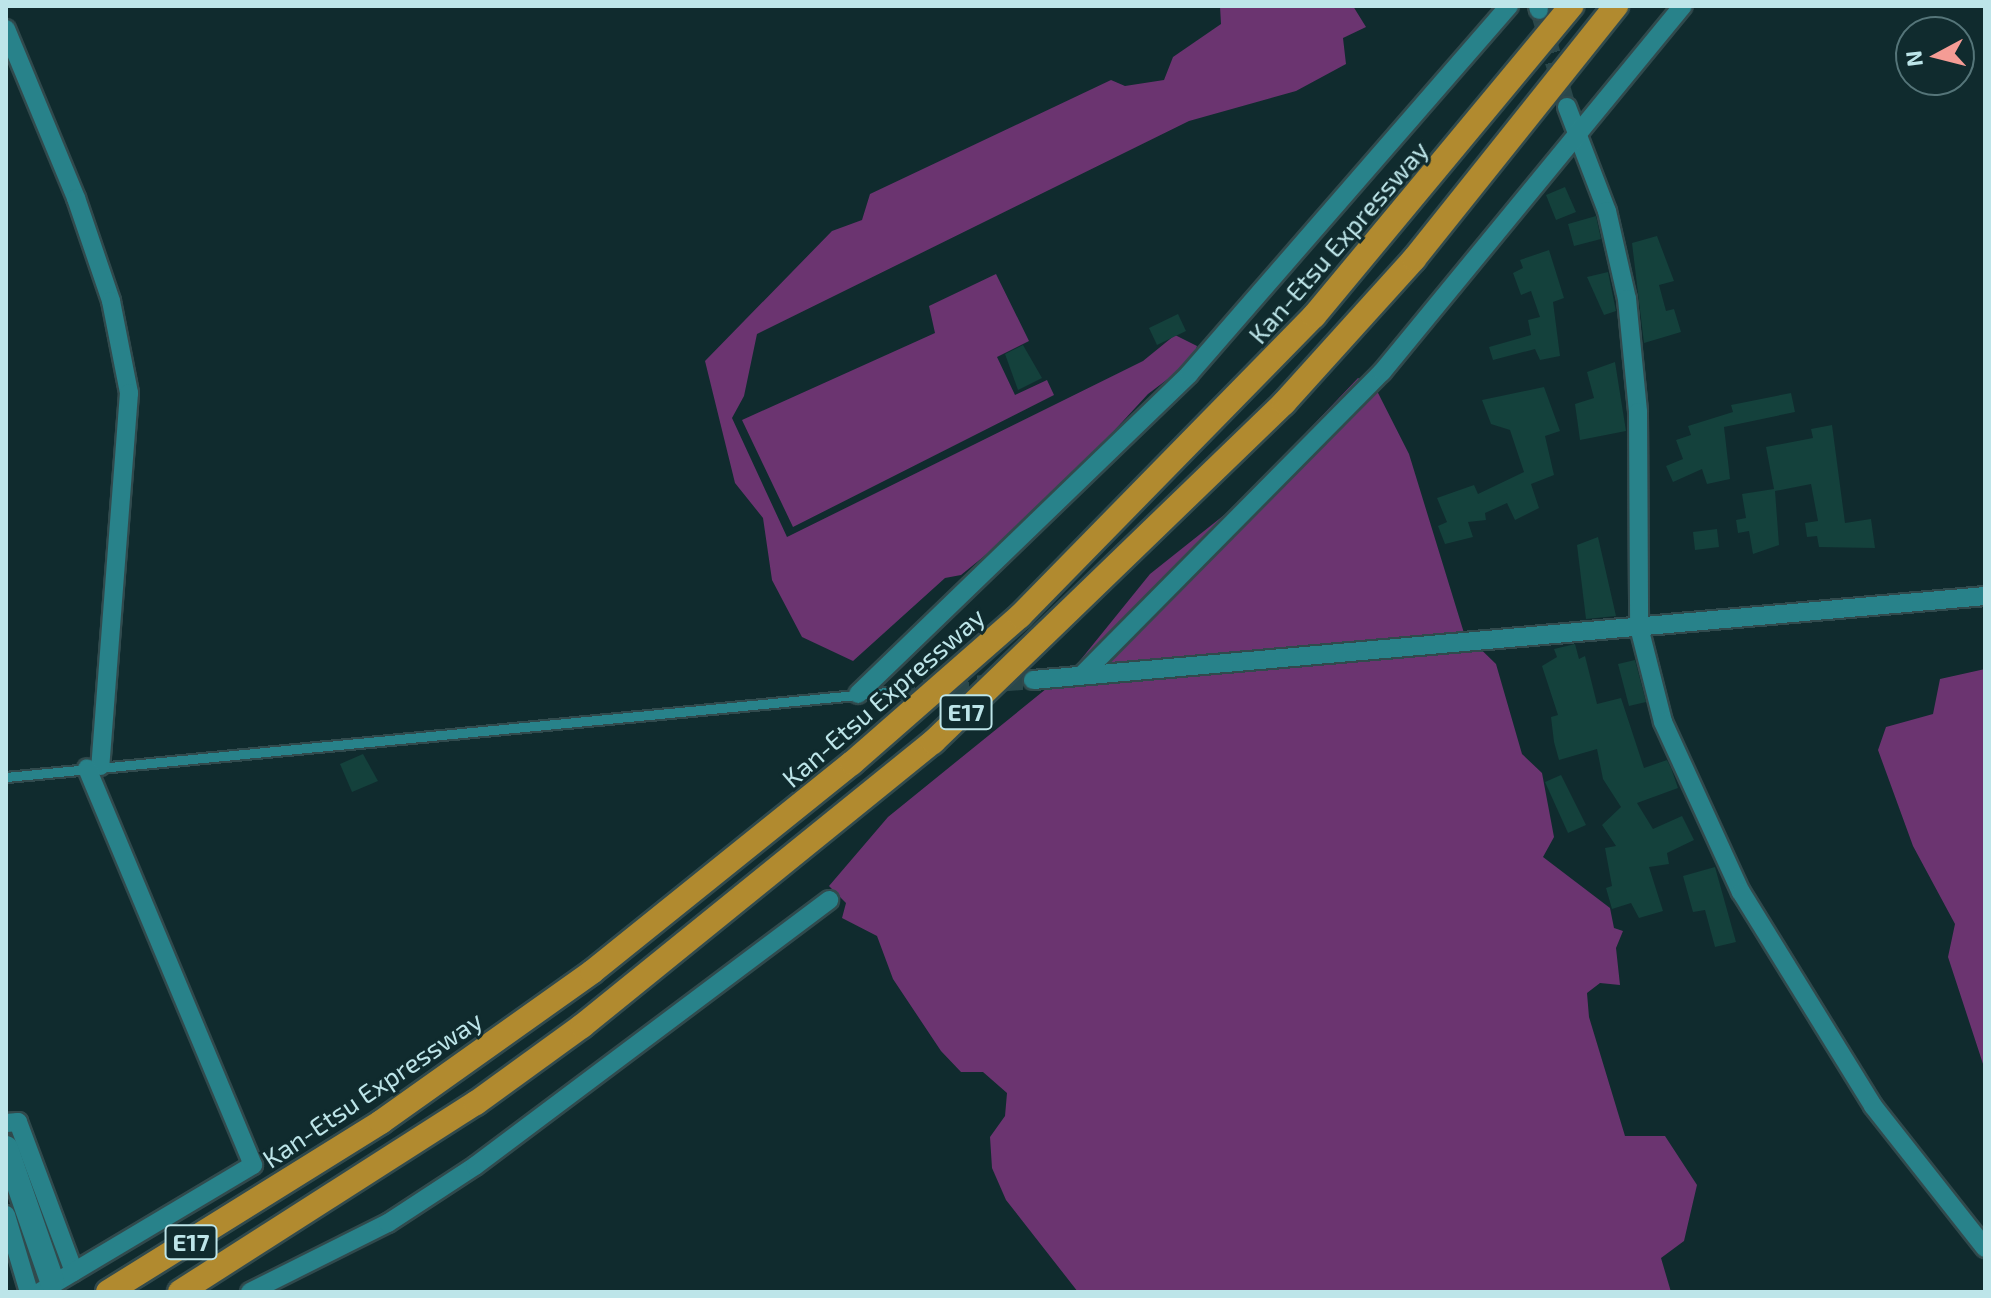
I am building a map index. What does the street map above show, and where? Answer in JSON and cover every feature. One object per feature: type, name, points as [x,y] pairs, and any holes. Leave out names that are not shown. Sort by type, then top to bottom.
[{"type":"highway","name":"Kan-Etsu Expressway","points":[[108,1292],[381,1122],[592,972],[852,763],[1020,616],[1314,316],[1571,6]]},
{"type":"highway","name":"E17","points":[[180,1292],[570,1034],[933,742],[1284,403],[1414,259],[1616,6]]},
{"type":"street","points":[[858,694],[1218,344],[1509,6]]},
{"type":"street","points":[[1084,673],[1345,413],[1579,138],[1683,6]]},
{"type":"street","points":[[6,29],[76,198],[111,301],[129,393],[94,767],[253,1165],[56,1282]]},
{"type":"street","points":[[1567,107],[1607,211],[1627,299],[1638,412],[1639,627],[1663,722],[1716,850],[1873,1106],[1985,1248]]},
{"type":"street","points":[[1033,680],[1084,673],[1985,596]]},
{"type":"street","points":[[250,1292],[388,1223],[475,1166],[829,900]]},
{"type":"street","points":[[6,1123],[18,1122],[56,1282]]},
{"type":"street","points":[[6,1148],[56,1282]]},
{"type":"street","points":[[6,1215],[29,1292]]},
{"type":"lane","points":[[6,777],[897,691]]},
{"type":"shaded area","points":[[1220,6],[1353,6],[1366,27],[1343,38],[1346,64],[1296,91],[1189,121],[757,334],[744,396],[732,418],[787,537],[1143,361],[1175,335],[1197,346],[1193,360],[1148,394],[1040,511],[961,575],[945,578],[853,661],[802,637],[772,580],[763,518],[735,483],[705,361],[832,231],[862,220],[870,194],[1111,80],[1125,86],[1164,80],[1173,57],[1221,24]]},
{"type":"shaded area","points":[[996,274],[1029,341],[997,357],[1015,395],[1047,380],[1054,395],[793,527],[742,420],[935,333],[929,306]]},
{"type":"shaded area","points":[[1358,378],[1375,387],[1409,454],[1464,633],[1496,664],[1522,754],[1542,773],[1554,837],[1543,857],[1610,908],[1614,928],[1623,931],[1616,948],[1620,985],[1600,983],[1587,993],[1589,1017],[1625,1136],[1665,1136],[1697,1185],[1684,1241],[1661,1258],[1671,1292],[1078,1292],[1006,1200],[992,1168],[990,1137],[1005,1116],[1007,1093],[983,1072],[961,1072],[941,1051],[893,979],[877,936],[842,918],[846,903],[829,886],[888,817],[1078,663],[1150,574],[1238,504]]},
{"type":"shaded area","points":[[1985,669],[1985,1070],[1948,957],[1955,924],[1913,846],[1878,750],[1886,727],[1933,714],[1940,679]]},
{"type":"building","points":[[1565,187],[1576,212],[1556,220],[1546,195]]},
{"type":"building","points":[[1596,216],[1601,239],[1574,246],[1568,224]]},
{"type":"building","points":[[1657,236],[1674,281],[1659,285],[1666,311],[1674,309],[1681,332],[1644,343],[1632,243]]},
{"type":"building","points":[[1549,250],[1564,298],[1553,302],[1560,356],[1540,360],[1535,349],[1493,360],[1489,347],[1531,335],[1528,320],[1540,317],[1531,291],[1521,295],[1513,273],[1523,268],[1520,260]]},
{"type":"building","points":[[1608,272],[1616,311],[1604,315],[1587,277]]},
{"type":"building","points":[[1178,314],[1186,331],[1157,345],[1149,328]]},
{"type":"building","points":[[1023,345],[1042,378],[1018,390],[1005,354]]},
{"type":"building","points":[[1615,362],[1626,431],[1580,440],[1575,404],[1594,398],[1587,372]]},
{"type":"building","points":[[1544,387],[1560,431],[1545,436],[1554,475],[1531,484],[1539,508],[1515,520],[1507,503],[1485,513],[1486,520],[1468,522],[1473,537],[1445,544],[1438,526],[1447,522],[1437,498],[1474,485],[1478,494],[1524,472],[1510,430],[1491,424],[1482,400]]},
{"type":"building","points":[[1791,393],[1795,412],[1724,427],[1730,479],[1707,484],[1702,469],[1673,482],[1666,466],[1683,459],[1676,440],[1691,435],[1688,426],[1733,412],[1731,405]]},
{"type":"building","points":[[1832,425],[1845,523],[1871,519],[1875,548],[1819,547],[1817,536],[1807,537],[1805,523],[1818,521],[1811,484],[1775,491],[1779,545],[1753,554],[1749,531],[1738,533],[1736,520],[1746,518],[1742,494],[1774,489],[1766,447],[1813,438],[1811,429]]},
{"type":"building","points":[[1717,529],[1719,547],[1695,550],[1693,532]]},
{"type":"building","points":[[1598,537],[1616,616],[1586,619],[1577,545]]},
{"type":"building","points":[[1575,644],[1579,659],[1585,656],[1597,704],[1621,698],[1644,768],[1667,760],[1671,768],[1678,788],[1637,803],[1653,829],[1682,816],[1694,840],[1667,853],[1669,864],[1649,867],[1663,911],[1639,918],[1631,903],[1612,909],[1606,888],[1612,886],[1605,848],[1616,846],[1602,825],[1621,807],[1603,779],[1597,749],[1559,760],[1554,742],[1551,717],[1558,715],[1542,666],[1557,657],[1554,649]]},
{"type":"building","points":[[1635,660],[1646,702],[1629,706],[1618,664]]},
{"type":"building","points":[[363,754],[378,781],[352,792],[340,764]]},
{"type":"building","points":[[1561,775],[1586,825],[1568,833],[1545,782]]},
{"type":"building","points":[[1715,867],[1736,942],[1715,947],[1705,910],[1693,912],[1683,876]]},
{"type":"tunnel","points":[[1539,10],[1567,107]]},
{"type":"tunnel","points":[[897,691],[1033,680]]}]
